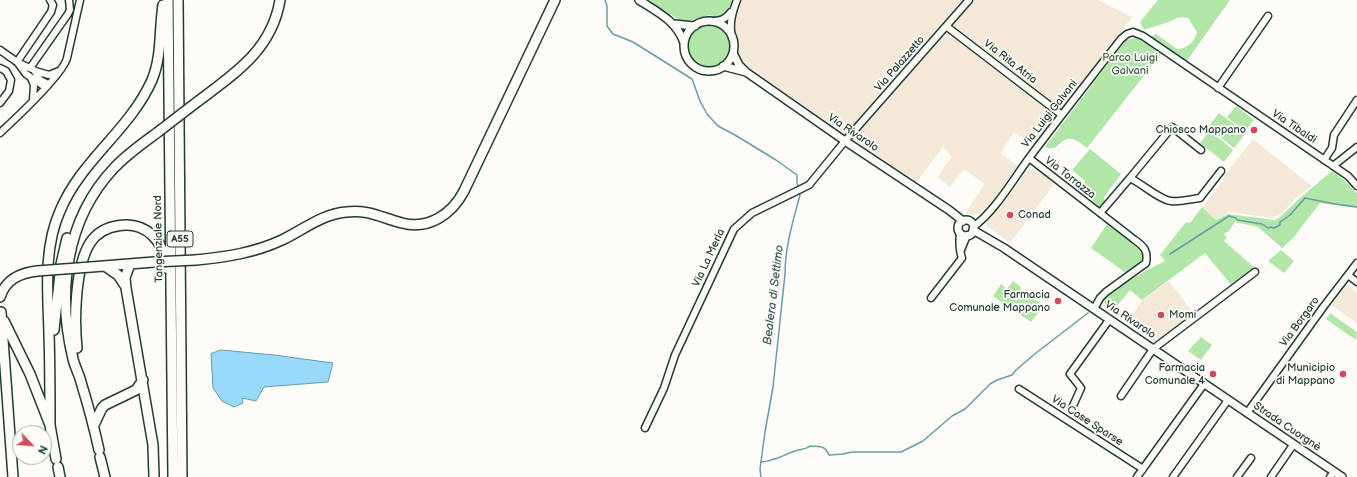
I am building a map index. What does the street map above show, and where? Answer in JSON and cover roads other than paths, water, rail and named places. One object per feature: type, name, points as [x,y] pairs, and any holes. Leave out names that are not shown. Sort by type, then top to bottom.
[{"type":"highway","points":[[50,425],[48,274],[49,252],[53,231],[59,212],[74,184],[83,171],[126,121],[148,87],[157,66],[164,0]]},
{"type":"highway","name":"Tangenziale Nord","points":[[168,0],[173,477]]},
{"type":"highway","name":"Tangenziale Nord","points":[[178,0],[182,477]]},
{"type":"highway","points":[[178,73],[183,0]]},
{"type":"highway","points":[[105,477],[94,425],[74,359],[67,319],[66,290],[68,262],[74,234],[85,208],[106,178],[122,160],[238,63],[252,48],[266,28],[271,16],[274,0]]},
{"type":"highway","points":[[196,99],[241,68],[261,46],[273,27],[280,0]]},
{"type":"highway","points":[[0,297],[6,284],[13,278],[23,273],[196,260],[230,256],[263,248],[291,236],[327,216],[340,212],[368,212],[399,222],[413,224],[431,222],[445,215],[455,206],[464,191],[554,0]]},
{"type":"highway","points":[[50,367],[61,264],[65,245],[73,221],[86,195],[106,169],[124,152],[158,129]]},
{"type":"highway","points":[[79,376],[76,329],[78,286],[83,260],[91,242],[97,236],[104,230],[118,225],[133,226],[147,231],[157,240],[164,254],[172,294]]},
{"type":"highway","points":[[126,288],[134,264]]},
{"type":"highway","points":[[105,266],[118,275],[126,288],[147,404],[153,445],[154,477]]},
{"type":"highway","points":[[0,311],[30,374],[50,425]]},
{"type":"highway","points":[[0,311],[13,477]]},
{"type":"highway","points":[[94,425],[105,405],[136,390],[143,380]]},
{"type":"highway","points":[[121,397],[136,398],[147,404]]},
{"type":"highway","points":[[52,436],[60,477]]},
{"type":"main road","points":[[638,0],[674,24],[682,36],[687,57],[696,68],[710,71],[723,66],[733,53],[734,45],[732,38],[724,26],[710,21],[702,22],[695,26],[688,33],[684,43]]},
{"type":"main road","points":[[674,24],[695,26]]},
{"type":"main road","name":"Via Rivarolo","points":[[733,53],[739,65],[746,72],[845,141],[949,210],[967,228],[989,239],[1153,349]]},
{"type":"main road","name":"Via Rivarolo","points":[[723,66],[746,72]]},
{"type":"main road","name":"Strada Cuorgnè","points":[[1153,349],[1293,445],[1332,474],[1342,477]]},
{"type":"street","points":[[17,62],[51,12],[53,5],[50,0]]},
{"type":"street","points":[[710,21],[720,21],[727,18],[737,0]]},
{"type":"street","name":"Via Palazzetto","points":[[845,141],[969,0]]},
{"type":"street","points":[[0,133],[62,69],[68,58],[80,2],[70,1],[70,10],[68,14],[32,69]]},
{"type":"street","points":[[732,11],[730,29],[732,38]]},
{"type":"street","points":[[1218,88],[1268,16]]},
{"type":"street","name":"Via Rita Atria","points":[[946,26],[1062,115]]},
{"type":"street","name":"Via Luigi Galvani","points":[[967,228],[983,220],[1121,39],[1127,34],[1133,32],[1140,34]]},
{"type":"street","name":"Via Tibaldi","points":[[1140,34],[1348,176],[1357,186]]},
{"type":"street","points":[[0,50],[17,62],[49,75],[62,69]]},
{"type":"street","points":[[17,62],[26,74],[47,86]]},
{"type":"street","points":[[0,68],[6,71],[11,80],[9,91],[0,103]]},
{"type":"street","points":[[32,69],[40,80],[47,86]]},
{"type":"street","points":[[31,78],[34,86],[33,100]]},
{"type":"street","points":[[1324,160],[1332,148],[1334,135],[1357,100]]},
{"type":"street","name":"Via Torrazza","points":[[1100,213],[1172,127],[1201,150]]},
{"type":"street","name":"Via La Merla","points":[[645,428],[664,388],[675,355],[734,229],[752,213],[809,185],[845,141]]},
{"type":"street","points":[[1333,166],[1357,147]]},
{"type":"street","name":"Via Torrazza","points":[[1029,158],[1143,247],[1147,256],[1146,263],[1106,292],[1100,298],[1094,309]]},
{"type":"street","points":[[1130,178],[1139,182],[1148,190],[1170,201],[1200,198],[1221,171]]},
{"type":"street","points":[[931,298],[962,258],[959,240],[967,228]]},
{"type":"street","name":"Via Borgaro","points":[[1247,413],[1357,263]]},
{"type":"street","name":"Via Rivarolo","points":[[1153,349],[1255,272]]},
{"type":"street","points":[[1348,275],[1357,282]]},
{"type":"street","points":[[1069,413],[1081,388],[1070,374],[1109,320]]},
{"type":"street","points":[[1121,396],[1153,349]]},
{"type":"street","points":[[1137,477],[1204,384]]},
{"type":"street","name":"Via Case Sparse","points":[[1019,389],[1069,413],[1143,469]]},
{"type":"street","points":[[1172,477],[1228,400]]},
{"type":"street","points":[[1271,477],[1293,445]]},
{"type":"street","points":[[1237,477],[1251,458]]},
{"type":"water","points":[[221,350],[333,363],[328,382],[264,387],[256,401],[242,398],[243,403],[234,407],[222,401],[213,388],[211,354]]},
{"type":"waterway","name":"Bealera di Settimo","points":[[605,0],[607,6],[607,26],[613,34],[633,42],[692,79],[700,101],[707,114],[718,126],[776,160],[797,175],[798,187]]},
{"type":"waterway","name":"Bealera di Settimo","points":[[761,477],[760,469],[773,387],[786,254],[800,195],[799,191]]},
{"type":"waterway","points":[[1170,254],[1229,216],[1236,218],[1237,220],[1262,224],[1268,228],[1274,228],[1280,225],[1280,222],[1290,215],[1305,198],[1357,207]]},
{"type":"waterway","points":[[761,462],[775,459],[810,446],[824,448],[829,455],[852,452],[901,452],[923,441],[952,416],[965,409],[990,384],[1012,375],[1036,353],[1088,313]]},
{"type":"tunnel","points":[[1069,414],[1072,408]]},
{"type":"place","name":"Chiosco Mappano","points":[[1254,130]]},
{"type":"place","name":"Conad","points":[[1010,215]]},
{"type":"place","name":"Farmacia Comunale Mappano","points":[[1058,301]]},
{"type":"place","name":"Momi","points":[[1161,315]]},
{"type":"place","name":"Farmacia Comunale 4","points":[[1213,374]]},
{"type":"place","name":"Municipio di Mappano","points":[[1343,374]]},
{"type":"park label","name":"Parco Luigi Galvani","points":[[1130,64]]}]
